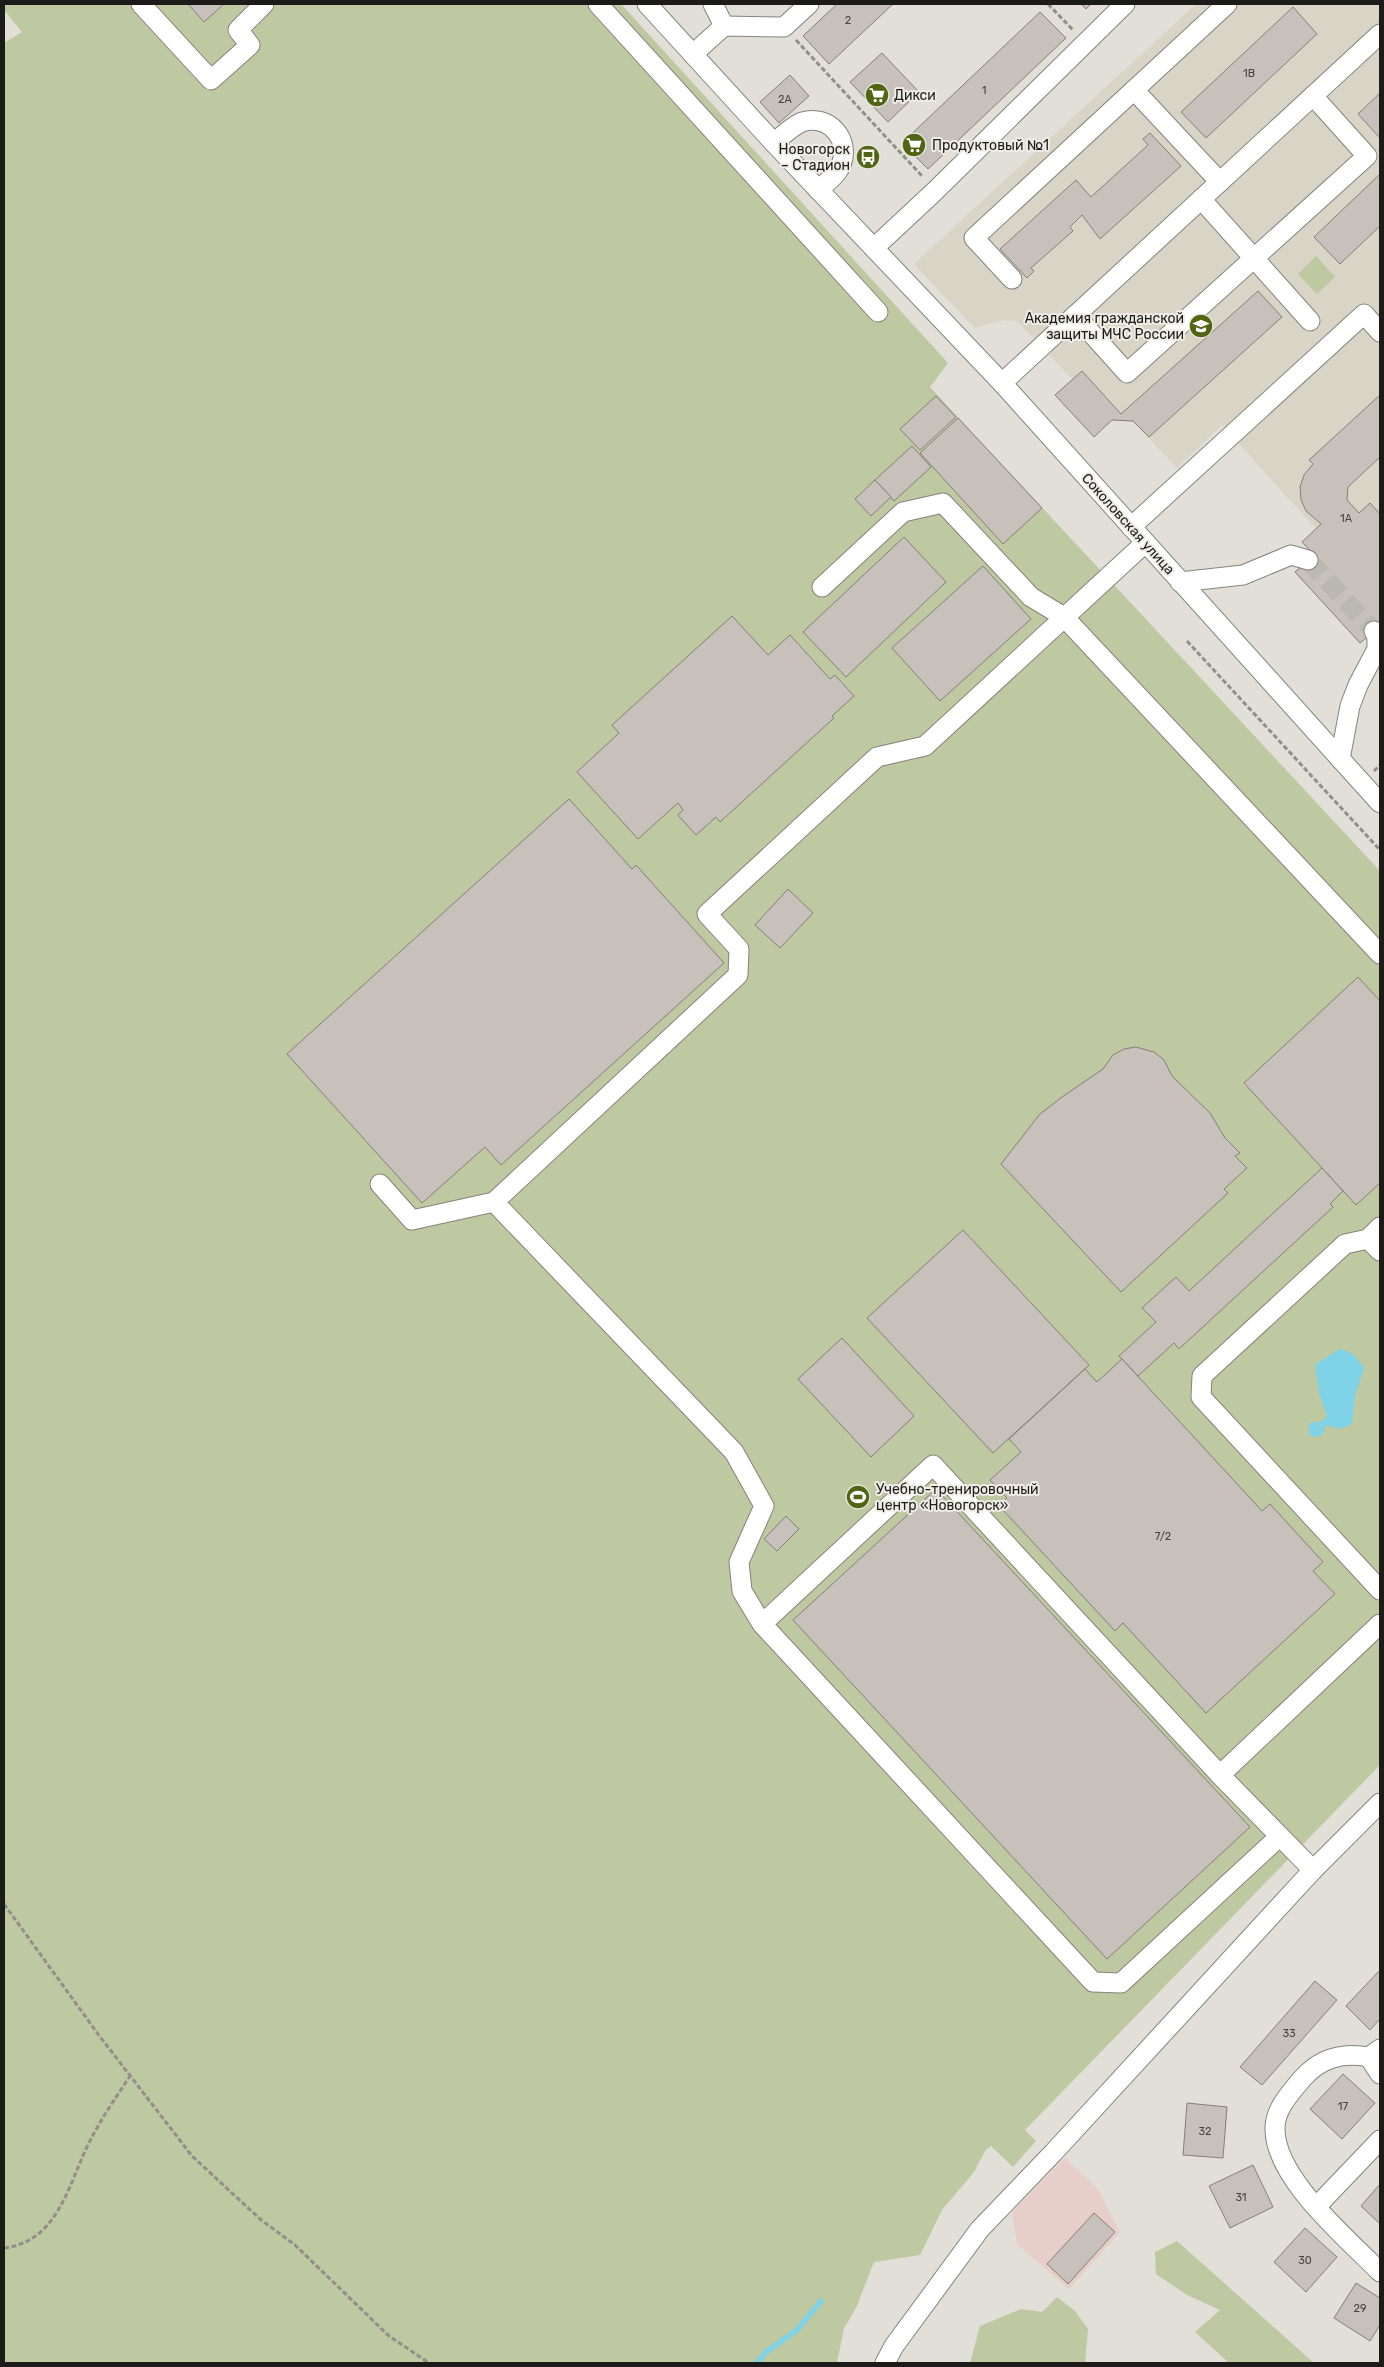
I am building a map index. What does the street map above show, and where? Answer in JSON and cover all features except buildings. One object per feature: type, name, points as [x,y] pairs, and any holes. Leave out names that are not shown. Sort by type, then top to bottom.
[{"type":"street","points":[[141,4],[211,80],[250,45],[238,30],[264,4]]},
{"type":"street","points":[[598,4],[878,312]]},
{"type":"street","name":"Соколовская улица","points":[[647,4],[818,190],[1002,383],[1380,803]]},
{"type":"street","points":[[713,4],[724,26]]},
{"type":"street","points":[[693,54],[724,26],[784,27],[809,4]]},
{"type":"street","points":[[875,248],[1125,4]]},
{"type":"street","points":[[1012,279],[974,238],[1227,4]]},
{"type":"street","points":[[1002,383],[1380,34]]},
{"type":"street","points":[[1134,90],[1220,182]]},
{"type":"street","points":[[1075,315],[1128,373],[1367,156],[1313,96]]},
{"type":"street","points":[[774,143],[800,123],[811,120],[832,126],[844,145],[844,156],[841,167],[818,190]]},
{"type":"street","points":[[1201,199],[1310,321]]},
{"type":"street","points":[[1131,528],[1364,314],[1380,332]]},
{"type":"street","points":[[822,587],[903,512],[944,503],[1031,597],[1064,617],[1380,954]]},
{"type":"street","points":[[380,1184],[412,1220],[494,1202],[738,975],[739,949],[707,914],[876,757],[925,746],[1145,543]]},
{"type":"street","points":[[1180,582],[1243,575],[1291,555],[1308,560]]},
{"type":"street","points":[[1340,759],[1350,706],[1358,685],[1377,649],[1377,637],[1374,631]]},
{"type":"street","points":[[494,1202],[734,1452],[764,1506],[739,1562],[742,1591],[762,1624],[1093,1982],[1121,1983],[1279,1837]]},
{"type":"street","points":[[1376,1239],[1346,1244],[1202,1376],[1201,1397],[1380,1590]]},
{"type":"street","points":[[762,1624],[933,1465],[1220,1775],[1313,1870]]},
{"type":"street","points":[[1220,1775],[1380,1624]]},
{"type":"street","points":[[885,2363],[904,2332],[980,2229],[1060,2146],[1313,1870],[1380,1803]]},
{"type":"street","points":[[1380,2074],[1375,2053],[1351,2054],[1328,2058],[1312,2067],[1285,2100],[1275,2127],[1279,2152],[1294,2182],[1380,2272]]},
{"type":"street","points":[[1316,2207],[1380,2140]]},
{"type":"path","points":[[1048,4],[1086,43]]},
{"type":"path","points":[[784,27],[935,191]]},
{"type":"path","points":[[1186,641],[1380,850]]},
{"type":"path","points":[[4,1904],[130,2076],[192,2156],[260,2219],[295,2245],[389,2336],[428,2363]]},
{"type":"path","points":[[4,2248],[30,2240],[53,2220],[67,2194],[91,2138],[130,2076]]},
{"type":"shaded area","name":"Академия гражданской защиты МЧС России","points":[[1196,4],[1380,4],[1380,627],[1360,643],[1295,572],[1314,555],[1316,529],[1222,425],[1177,468],[1133,421],[1112,420],[1094,437],[1055,395],[1072,379],[1018,322],[1004,320],[975,328],[914,264]]},
{"type":"shaded area","points":[[1065,2158],[1097,2188],[1120,2232],[1069,2289],[1017,2244],[1012,2212]]},
{"type":"green space","points":[[4,4],[621,4],[948,363],[930,387],[1380,871],[1380,1765],[1025,2130],[1036,2141],[1013,2167],[991,2146],[985,2151],[974,2172],[942,2210],[920,2255],[874,2262],[856,2308],[844,2328],[837,2363],[4,2363],[4,43],[22,32],[4,10]]},
{"type":"green space","points":[[1316,256],[1335,277],[1317,294],[1298,274]]},
{"type":"green space","points":[[1177,2241],[1314,2363],[1229,2363],[1195,2332],[1220,2310],[1187,2295],[1156,2274],[1155,2252]]},
{"type":"green space","points":[[1057,2297],[1075,2311],[1088,2329],[1085,2363],[970,2363],[980,2326],[1021,2309],[1042,2312]]},
{"type":"water","points":[[1339,1349],[1354,1355],[1364,1368],[1355,1396],[1352,1424],[1340,1429],[1326,1425],[1322,1435],[1313,1437],[1308,1433],[1310,1423],[1323,1421],[1327,1416],[1319,1393],[1315,1365]]},
{"type":"waterway","points":[[756,2363],[766,2352],[797,2330],[821,2301]]},
{"type":"tunnel","points":[[1308,560],[1374,631]]},
{"type":"place","name":"Дикси","points":[[877,95]]},
{"type":"place","name":"Продуктовый №1","points":[[914,145]]},
{"type":"place","name":"Новогорск – Стадион","points":[[868,157]]},
{"type":"place","name":"Академия гражданской защиты МЧС России","points":[[1201,326]]},
{"type":"place","name":"Учебно-тренировочный центр «Новогорск»","points":[[858,1497]]}]
